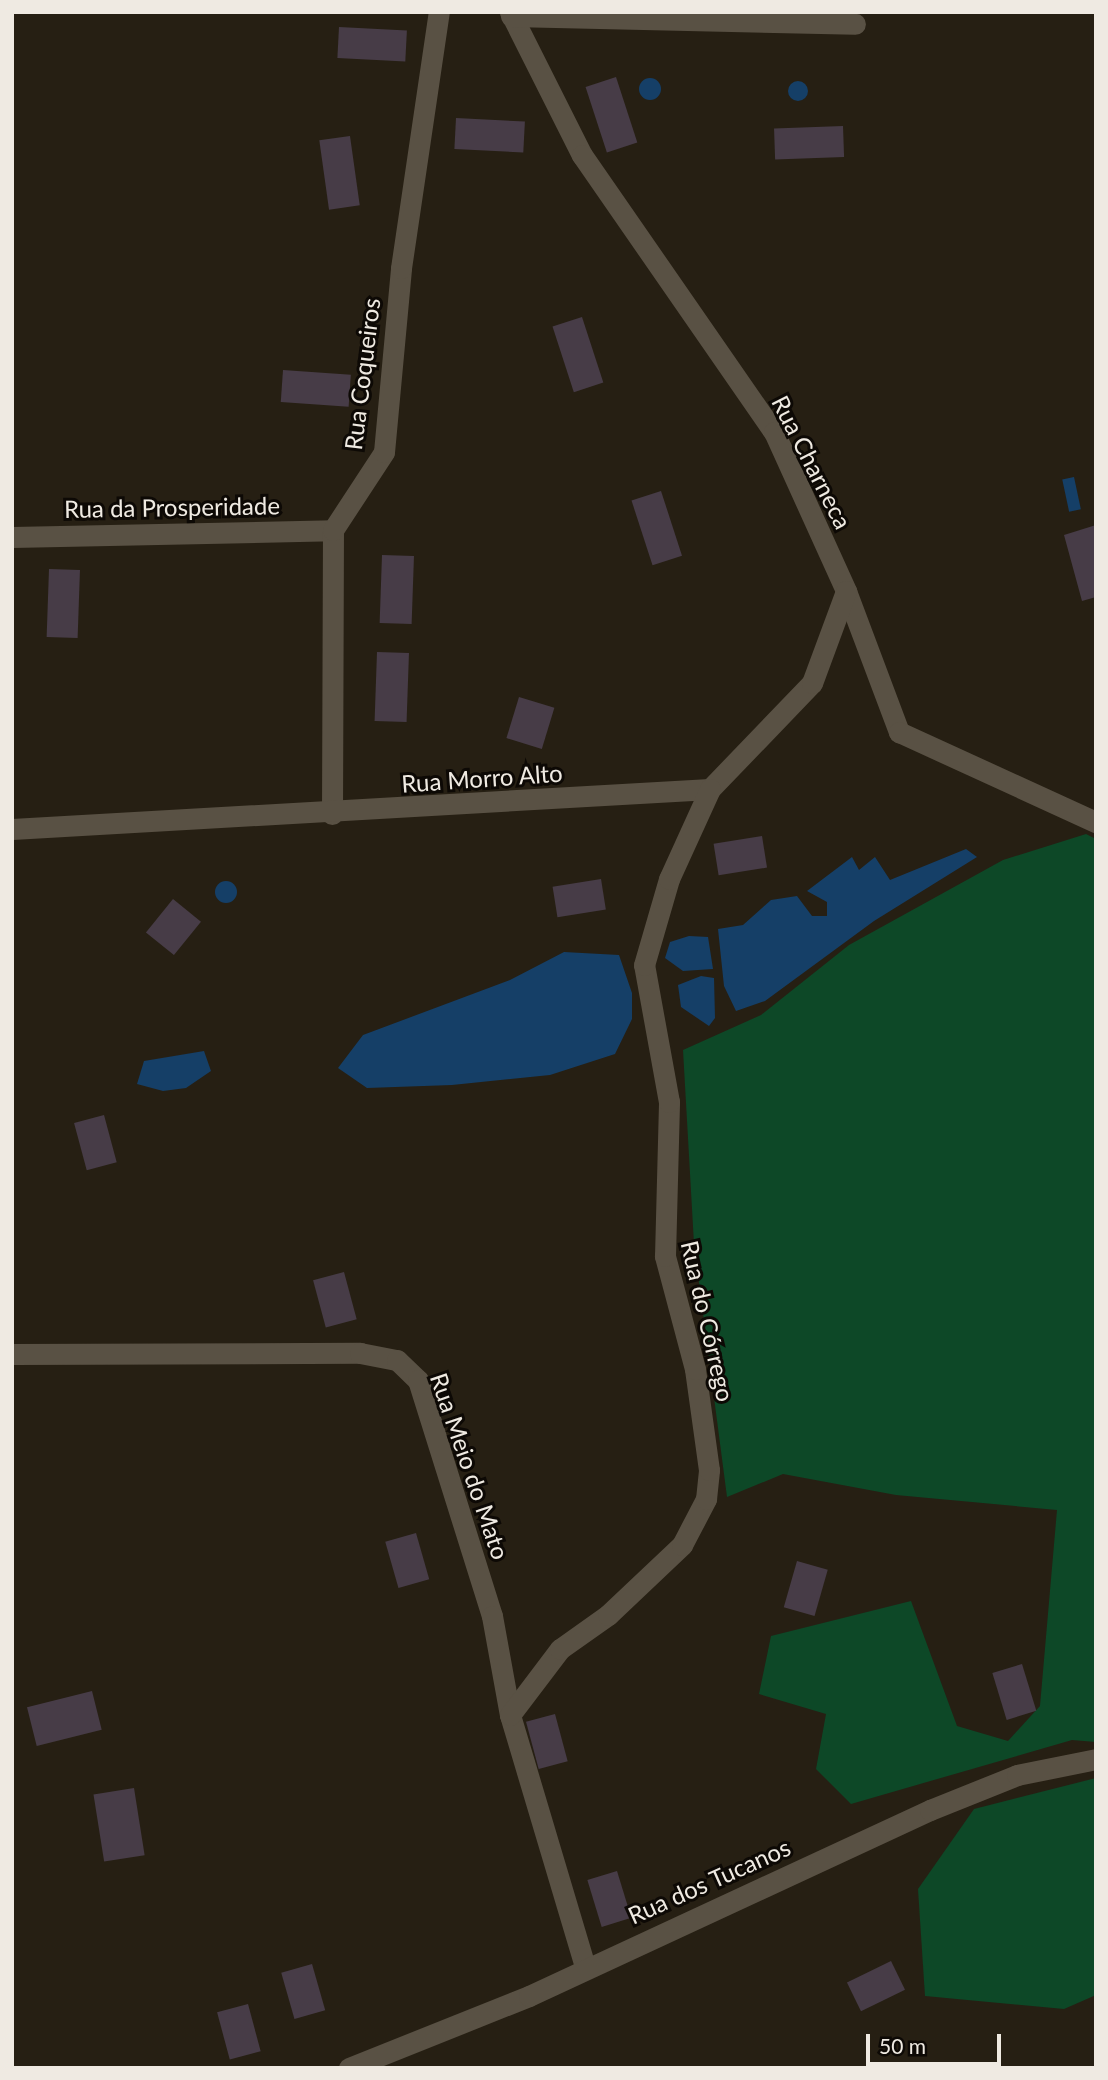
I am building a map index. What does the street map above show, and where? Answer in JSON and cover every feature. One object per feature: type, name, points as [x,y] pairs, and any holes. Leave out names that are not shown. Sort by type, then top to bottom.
[{"type":"street","name":"Rua Coqueiros","points":[[333,530],[384,452],[401,268],[439,12]]},
{"type":"street","points":[[511,14],[855,24]]},
{"type":"street","name":"Rua Charneca","points":[[511,14],[582,155],[774,432],[846,591],[898,732],[1096,822]]},
{"type":"street","name":"Rua da Prosperidade","points":[[12,537],[333,530]]},
{"type":"street","points":[[332,814],[333,530]]},
{"type":"street","points":[[710,789],[812,683],[846,591]]},
{"type":"street","name":"Rua Morro Alto","points":[[12,829],[332,814],[710,789]]},
{"type":"street","name":"Rua do Córrego","points":[[510,1715],[560,1649],[608,1615],[682,1545],[706,1499],[709,1470],[695,1369],[665,1256],[669,1102],[644,965],[670,879],[710,789]]},
{"type":"street","name":"Rua Meio do Mato","points":[[12,1354],[360,1353],[397,1360],[418,1380],[484,1590],[510,1715],[585,1966]]},
{"type":"street","name":"Rua dos Tucanos","points":[[349,2068],[1017,1774],[1096,1759]]},
{"type":"green space","points":[[1086,834],[1096,839],[1096,1742],[1072,1740],[851,1804],[816,1769],[826,1714],[759,1694],[771,1636],[911,1601],[957,1726],[1008,1741],[1040,1706],[1057,1510],[896,1495],[783,1474],[727,1497],[694,1244],[683,1050],[761,1015],[849,945],[1003,860]]},
{"type":"green space","points":[[1096,1778],[1096,1995],[1064,2009],[925,1996],[918,1889],[974,1809]]},
{"type":"water","points":[[650,78],[658,81],[661,89],[658,97],[650,100],[642,97],[639,89],[642,81]]},
{"type":"water","points":[[798,81],[805,84],[808,91],[805,98],[798,101],[791,98],[788,91],[791,84]]},
{"type":"water","points":[[1074,477],[1081,509],[1069,512],[1062,479]]},
{"type":"water","points":[[966,849],[977,857],[874,921],[765,1001],[736,1011],[724,986],[718,929],[743,925],[771,900],[797,896],[812,916],[827,916],[827,902],[807,891],[852,857],[859,870],[875,857],[890,880]]},
{"type":"water","points":[[226,881],[234,884],[237,892],[234,900],[226,903],[218,900],[215,892],[218,884]]},
{"type":"water","points":[[689,936],[708,937],[713,969],[683,971],[665,958],[670,942]]},
{"type":"water","points":[[564,952],[619,955],[632,993],[632,1019],[615,1054],[550,1075],[452,1085],[367,1088],[338,1068],[363,1035],[510,980]]},
{"type":"water","points":[[701,976],[714,978],[715,1018],[709,1026],[681,1007],[678,985]]},
{"type":"water","points":[[204,1051],[211,1071],[186,1088],[163,1091],[137,1084],[144,1061]]},
{"type":"building","points":[[339,27],[407,31],[405,62],[337,58]]},
{"type":"building","points":[[616,77],[637,143],[607,153],[586,87]]},
{"type":"building","points":[[456,118],[525,122],[523,153],[454,149]]},
{"type":"building","points":[[843,126],[844,157],[775,159],[774,128]]},
{"type":"building","points":[[350,136],[360,205],[329,210],[319,140]]},
{"type":"building","points":[[582,317],[603,383],[574,392],[553,327]]},
{"type":"building","points":[[283,370],[351,375],[349,407],[281,402]]},
{"type":"building","points":[[661,491],[682,556],[653,565],[632,501]]},
{"type":"building","points":[[1096,525],[1096,597],[1082,601],[1064,535]]},
{"type":"building","points":[[382,555],[414,556],[412,624],[380,623]]},
{"type":"building","points":[[49,569],[80,570],[78,638],[47,637]]},
{"type":"building","points":[[377,652],[409,653],[407,722],[375,721]]},
{"type":"building","points":[[519,697],[554,708],[542,749],[506,738]]},
{"type":"building","points":[[762,836],[767,868],[719,875],[714,844]]},
{"type":"building","points":[[601,879],[606,910],[557,917],[553,887]]},
{"type":"building","points":[[173,899],[201,922],[174,955],[146,932]]},
{"type":"building","points":[[104,1115],[117,1162],[87,1170],[74,1123]]},
{"type":"building","points":[[344,1272],[357,1319],[326,1328],[313,1280]]},
{"type":"building","points":[[416,1533],[429,1579],[398,1588],[385,1542]]},
{"type":"building","points":[[797,1561],[828,1570],[815,1616],[784,1607]]},
{"type":"building","points":[[1022,1664],[1036,1711],[1007,1720],[992,1673]]},
{"type":"building","points":[[92,1691],[102,1730],[37,1746],[27,1707]]},
{"type":"building","points":[[555,1714],[568,1761],[539,1769],[526,1722]]},
{"type":"building","points":[[134,1788],[145,1855],[104,1862],[94,1794]]},
{"type":"building","points":[[617,1871],[631,1918],[602,1927],[587,1880]]},
{"type":"building","points":[[891,1961],[905,1990],[861,2011],[847,1982]]},
{"type":"building","points":[[312,1964],[325,2010],[294,2019],[281,1973]]},
{"type":"building","points":[[248,2004],[261,2051],[230,2060],[217,2012]]}]
